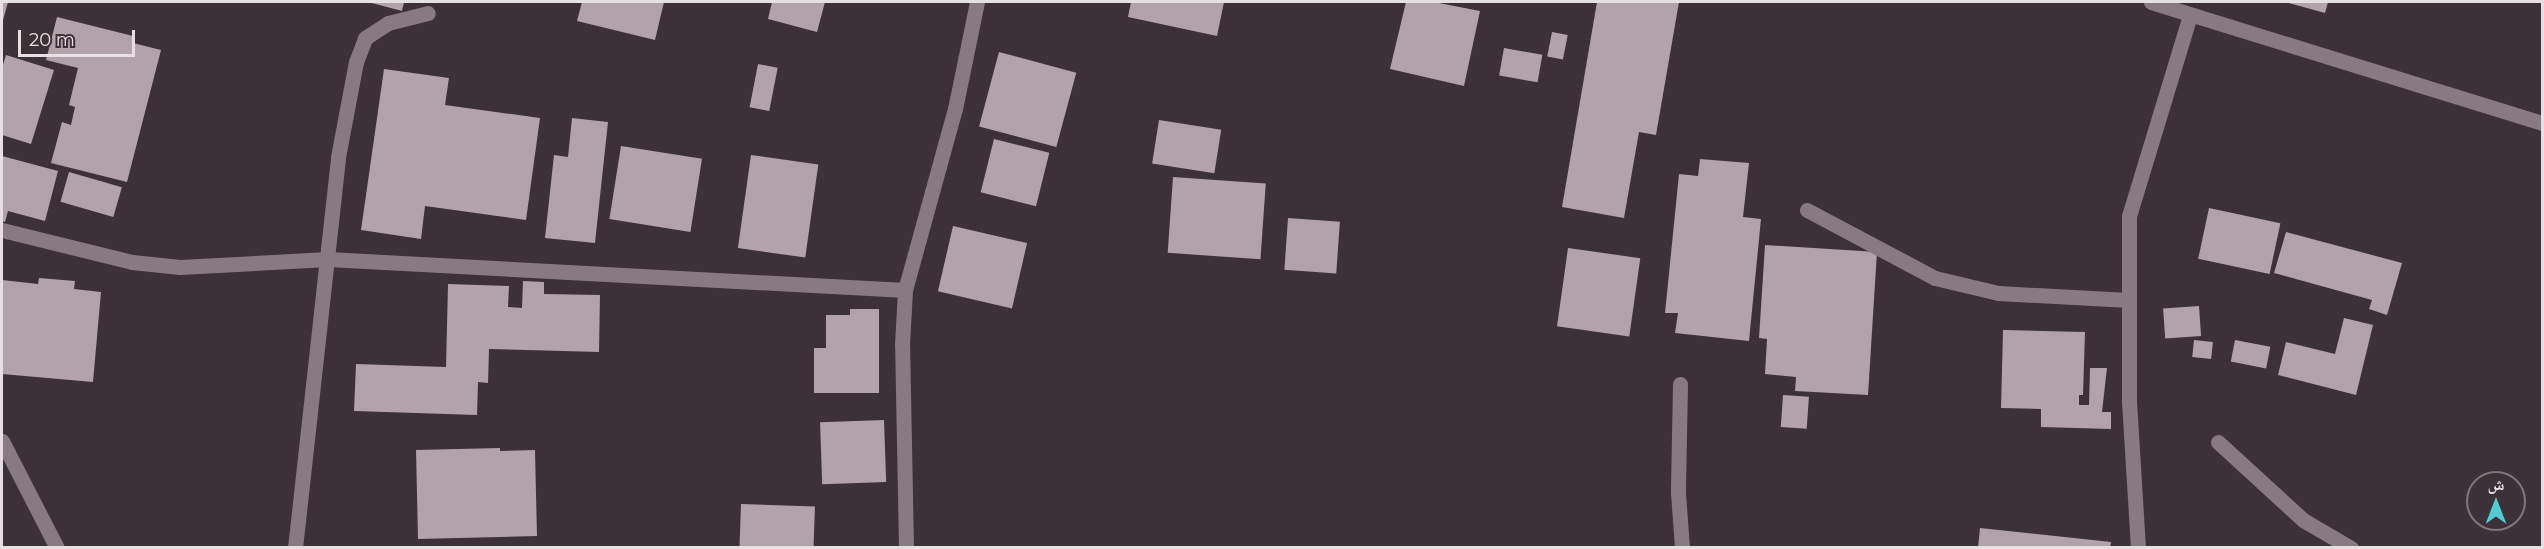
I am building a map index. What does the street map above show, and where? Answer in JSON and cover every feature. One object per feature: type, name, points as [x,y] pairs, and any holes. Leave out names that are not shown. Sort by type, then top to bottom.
[{"type":"street","points":[[906,548],[902,345],[905,290],[955,109],[977,2]]},
{"type":"street","points":[[2151,2],[2542,123]]},
{"type":"street","points":[[295,548],[348,99],[365,38],[388,23],[428,13]]},
{"type":"street","points":[[2138,548],[2129,400],[2129,216],[2190,15]]},
{"type":"street","points":[[1807,210],[1935,278],[1998,293],[2129,300]]},
{"type":"street","points":[[2,230],[132,262],[180,267],[328,259],[905,290]]},
{"type":"street","points":[[1680,384],[1678,493],[1682,548]]},
{"type":"street","points":[[2218,442],[2303,520],[2351,548]]},
{"type":"street","points":[[3,449],[57,548]]},
{"type":"building","points":[[2,2],[8,2],[2,24]]},
{"type":"building","points":[[368,2],[404,2],[402,11]]},
{"type":"building","points":[[582,2],[664,2],[655,40],[577,21]]},
{"type":"building","points":[[772,2],[825,2],[817,32],[768,19]]},
{"type":"building","points":[[1131,2],[1224,2],[1217,36],[1128,17]]},
{"type":"building","points":[[1406,2],[1434,2],[1480,11],[1464,86],[1390,69]]},
{"type":"building","points":[[1597,2],[1679,2],[1656,135],[1639,132],[1624,218],[1562,207]]},
{"type":"building","points":[[2285,2],[2328,2],[2325,13]]},
{"type":"building","points":[[57,17],[133,36],[133,43],[161,50],[127,182],[51,163],[62,122],[71,125],[75,107],[69,105],[78,68],[46,60]]},
{"type":"building","points":[[1552,32],[1568,35],[1563,60],[1547,57]]},
{"type":"building","points":[[1504,48],[1542,55],[1538,82],[1499,76]]},
{"type":"building","points":[[999,52],[1076,73],[1056,147],[979,126]]},
{"type":"building","points":[[6,55],[54,70],[31,144],[2,135],[2,68]]},
{"type":"building","points":[[758,64],[778,68],[769,111],[750,107]]},
{"type":"building","points":[[384,69],[449,78],[445,105],[540,118],[526,220],[425,206],[421,239],[361,230]]},
{"type":"building","points":[[572,118],[608,122],[595,243],[545,238],[554,155],[568,157]]},
{"type":"building","points":[[1159,120],[1221,130],[1214,173],[1152,163]]},
{"type":"building","points":[[994,139],[1049,153],[1036,206],[981,192]]},
{"type":"building","points":[[621,146],[702,159],[690,232],[609,219]]},
{"type":"building","points":[[751,155],[818,164],[805,258],[738,248]]},
{"type":"building","points":[[2,156],[58,171],[45,221],[8,211],[5,222],[2,221]]},
{"type":"building","points":[[1700,159],[1749,163],[1743,217],[1761,219],[1749,341],[1675,333],[1678,313],[1665,313],[1679,174],[1698,176]]},
{"type":"building","points":[[69,172],[122,187],[113,217],[60,202]]},
{"type":"building","points":[[1173,177],[1266,183],[1260,259],[1168,253]]},
{"type":"building","points":[[2209,208],[2280,223],[2270,274],[2198,259]]},
{"type":"building","points":[[1288,218],[1340,222],[1336,274],[1284,270]]},
{"type":"building","points":[[953,226],[1027,243],[1012,308],[938,291]]},
{"type":"building","points":[[2286,232],[2402,263],[2387,315],[2369,309],[2372,300],[2274,273]]},
{"type":"building","points":[[1765,245],[1877,252],[1868,395],[1795,391],[1796,377],[1765,374],[1767,339],[1759,338]]},
{"type":"building","points":[[1568,248],[1640,258],[1629,336],[1557,326]]},
{"type":"building","points":[[39,278],[75,281],[74,289],[101,292],[93,382],[2,374],[2,280],[38,284]]},
{"type":"building","points":[[523,281],[544,282],[544,294],[600,295],[599,352],[489,349],[488,383],[478,382],[477,415],[354,411],[356,364],[446,367],[448,284],[509,286],[508,307],[522,308]]},
{"type":"building","points":[[2199,306],[2201,336],[2165,338],[2163,309]]},
{"type":"building","points":[[850,309],[879,309],[879,393],[814,393],[814,348],[826,348],[826,315],[850,315]]},
{"type":"building","points":[[2344,318],[2373,325],[2356,395],[2278,375],[2286,342],[2335,354]]},
{"type":"building","points":[[2003,330],[2085,332],[2083,395],[2079,395],[2079,405],[2089,405],[2090,368],[2107,368],[2102,412],[2111,412],[2111,429],[2041,427],[2041,409],[2001,408]]},
{"type":"building","points":[[2194,340],[2213,342],[2211,359],[2192,357]]},
{"type":"building","points":[[2235,340],[2270,347],[2266,368],[2231,362]]},
{"type":"building","points":[[1783,395],[1809,397],[1807,429],[1781,427]]},
{"type":"building","points":[[884,420],[886,482],[822,484],[820,422]]},
{"type":"building","points":[[500,448],[500,451],[535,450],[537,536],[418,539],[416,450]]},
{"type":"building","points":[[741,504],[815,507],[814,548],[739,548]]},
{"type":"building","points":[[1980,528],[2111,542],[2110,548],[1978,548]]}]
